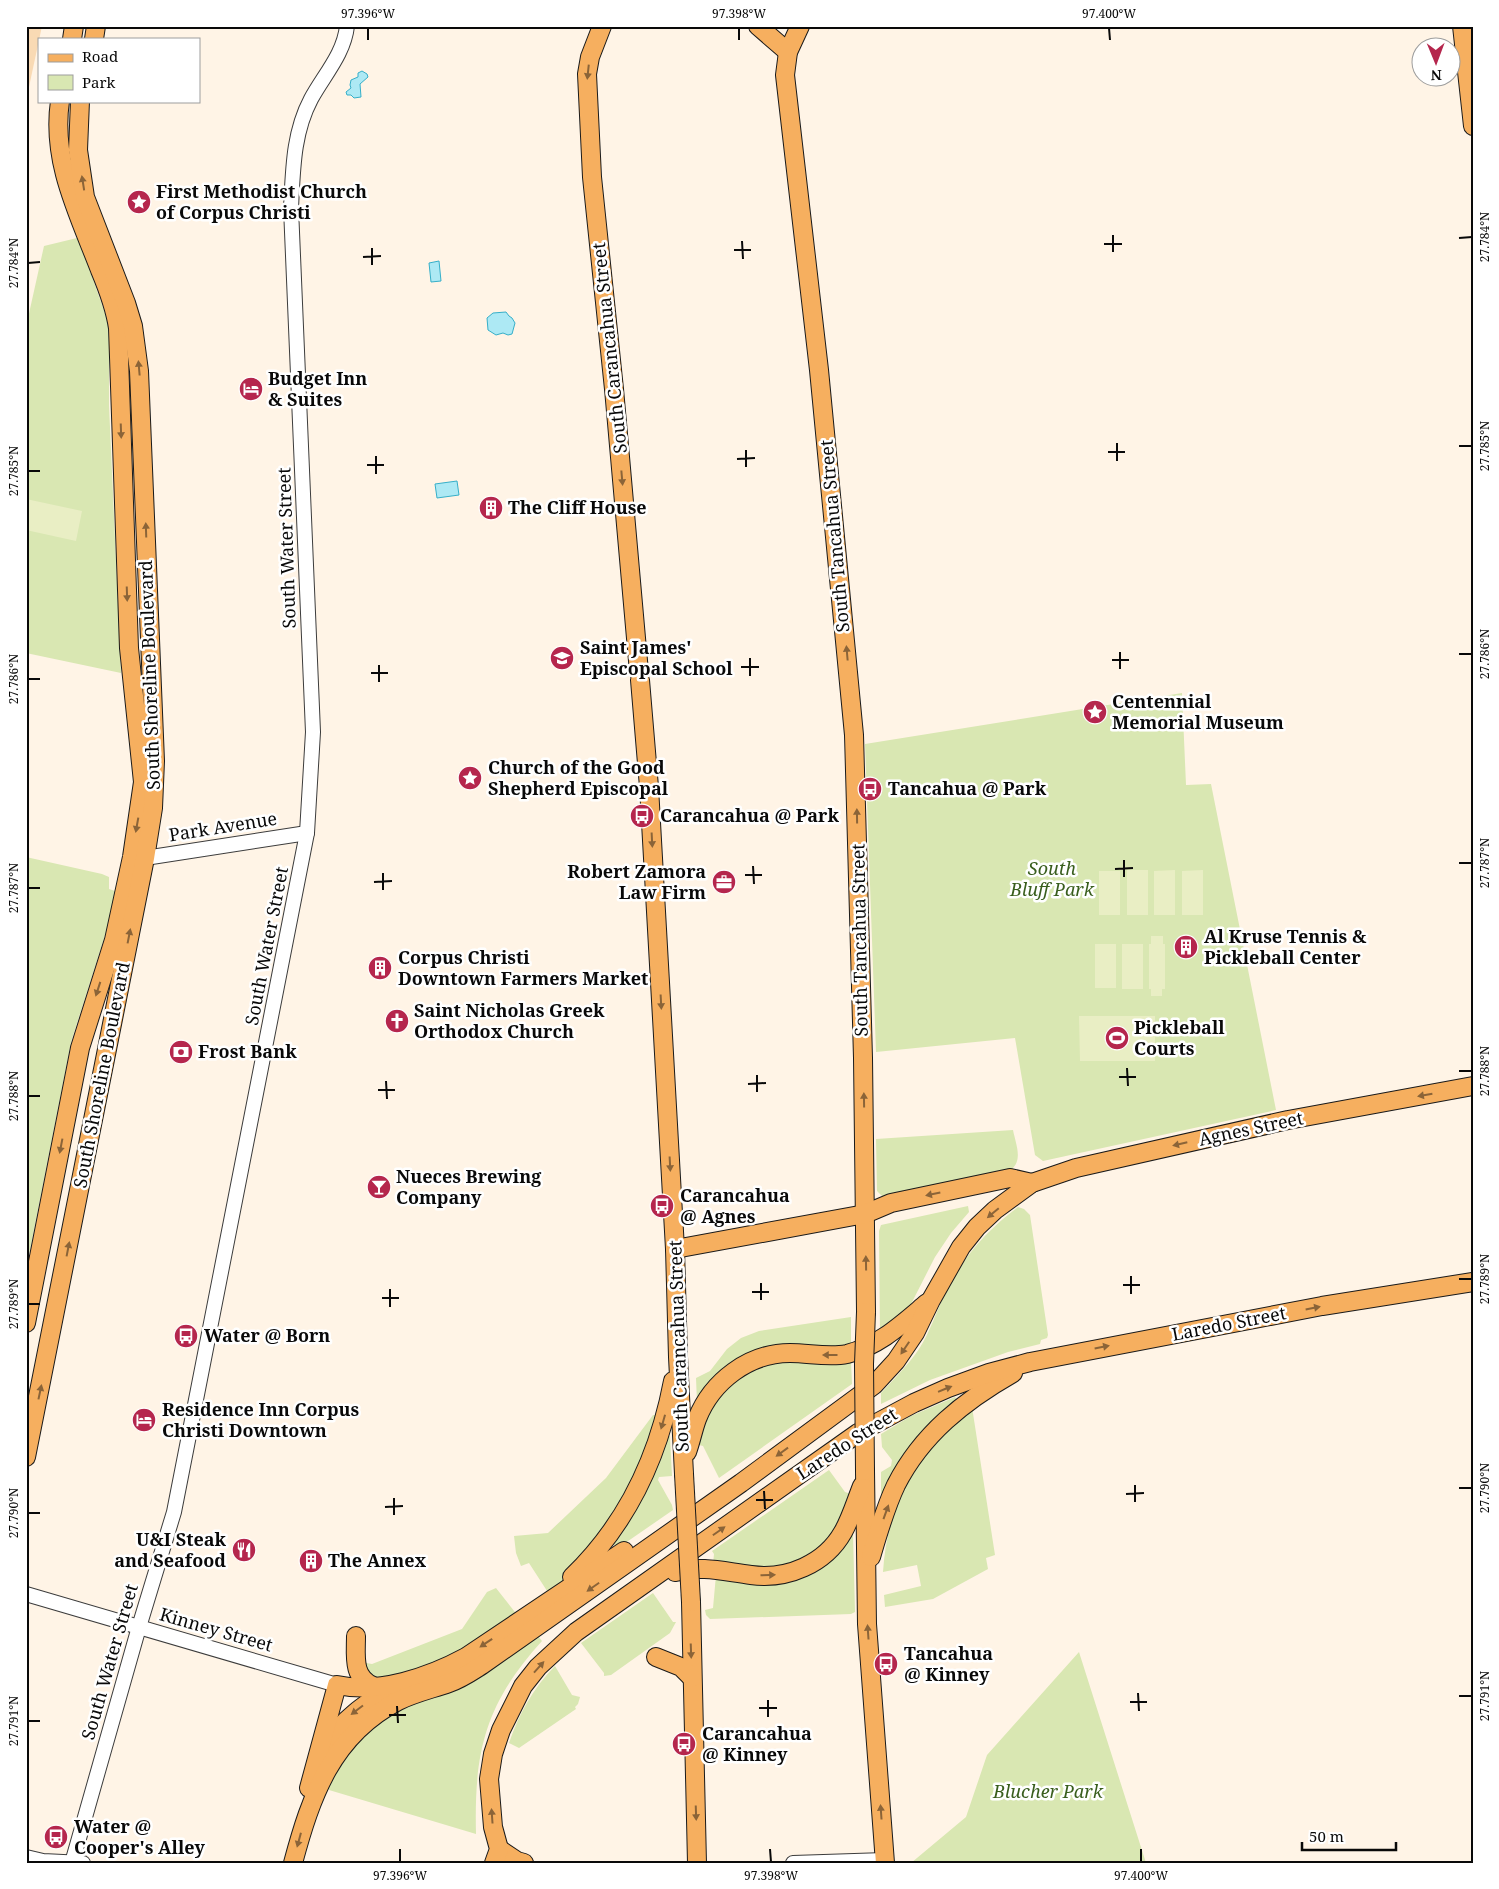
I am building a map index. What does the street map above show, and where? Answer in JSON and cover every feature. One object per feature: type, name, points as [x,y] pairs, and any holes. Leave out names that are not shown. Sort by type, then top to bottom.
[{"type":"main road","name":"South Carancahua Street","points":[[602,26],[590,57],[587,74],[592,176],[613,380],[650,797],[675,1249],[678,1357],[691,1602],[698,1863]]},
{"type":"main road","points":[[758,26],[788,52]]},
{"type":"main road","name":"South Tancahua Street","points":[[800,26],[788,52],[784,75],[819,370],[854,735],[865,1214],[866,1312],[864,1364],[867,1624],[885,1862]]},
{"type":"main road","points":[[1462,26],[1473,126]]},
{"type":"main road","name":"South Shoreline Boulevard","points":[[26,1323],[80,1048],[114,940],[132,857],[143,782],[129,648],[118,328],[113,304],[65,179],[58,132],[60,102]]},
{"type":"main road","name":"South Shoreline Boulevard","points":[[26,1457],[145,858],[153,808],[155,761],[139,371],[133,326],[126,303],[86,197],[78,150],[80,102]]},
{"type":"main road","name":"Agnes Street","points":[[1032,1183],[1076,1168],[1288,1120],[1473,1086]]},
{"type":"main road","points":[[675,1249],[865,1214],[891,1203],[1010,1178],[1032,1183]]},
{"type":"main road","points":[[305,1818],[319,1783],[336,1754],[354,1733],[374,1715],[399,1700],[450,1682],[474,1670],[741,1483],[874,1384],[896,1361],[915,1333],[961,1247],[977,1227],[995,1210],[1032,1183]]},
{"type":"main road","name":"Laredo Street","points":[[497,1856],[492,1827],[489,1779],[493,1754],[512,1706],[528,1680],[576,1632],[879,1420],[914,1402],[948,1388],[989,1373],[1030,1362],[1322,1306],[1473,1282]]},
{"type":"main road","points":[[684,1470],[697,1419],[715,1388],[732,1372],[748,1362],[768,1355],[789,1353],[836,1355],[846,1354],[867,1347],[891,1334],[931,1300]]},
{"type":"main road","points":[[541,1606],[596,1552],[629,1505],[642,1481],[662,1426],[678,1357]]},
{"type":"main road","points":[[866,1575],[892,1494],[911,1460],[930,1435],[954,1411],[988,1387],[1030,1362]]},
{"type":"main road","points":[[651,1579],[683,1570],[707,1568],[769,1576],[786,1574],[803,1568],[818,1559],[843,1533],[865,1476]]},
{"type":"main road","points":[[293,1863],[305,1818],[310,1785],[337,1685],[348,1688],[397,1683],[451,1665],[466,1657],[653,1532],[741,1483]]},
{"type":"main road","points":[[356,1636],[356,1658],[359,1676],[364,1683],[373,1686]]},
{"type":"main road","points":[[656,1657],[681,1668],[692,1678]]},
{"type":"main road","points":[[318,1756],[333,1732],[348,1718],[397,1683]]},
{"type":"main road","points":[[497,1856],[524,1863]]},
{"type":"street","name":"South Water Street","points":[[72,1862],[174,1512],[308,833],[313,732],[292,216],[294,157],[300,126],[311,98],[333,64],[344,42],[347,26]]},
{"type":"street","name":"Park Avenue","points":[[145,858],[308,833]]},
{"type":"street","name":"Kinney Street","points":[[26,1594],[337,1685]]},
{"type":"street","points":[[26,1857],[43,1861],[82,1863]]},
{"type":"street","points":[[793,1863],[885,1862]]},
{"type":"green space","points":[[77,238],[109,325],[109,405],[121,673],[26,653],[26,327],[44,246]]},
{"type":"green space","points":[[26,499],[82,511],[76,541],[26,530]]},
{"type":"green space","name":"South Bluff Park","points":[[1182,693],[1186,785],[1211,784],[1276,1110],[1043,1161],[1035,1155],[1015,1038],[876,1052],[865,744]]},
{"type":"green space","points":[[26,857],[102,874],[109,877],[109,889],[115,891],[108,926],[71,1042],[26,1270]]},
{"type":"green space","points":[[1127,870],[1148,870],[1148,915],[1127,915]]},
{"type":"green space","points":[[1175,870],[1175,915],[1154,915],[1154,871]]},
{"type":"green space","points":[[1203,870],[1203,915],[1182,915],[1182,871]]},
{"type":"green space","points":[[1099,871],[1120,871],[1120,915],[1099,915]]},
{"type":"green space","points":[[1151,936],[1163,936],[1163,944],[1165,944],[1165,989],[1162,989],[1162,996],[1151,996],[1151,989],[1149,989],[1149,944],[1151,944]]},
{"type":"green space","points":[[1095,944],[1116,944],[1116,988],[1095,988]]},
{"type":"green space","points":[[1122,944],[1143,944],[1143,989],[1122,989]]},
{"type":"green space","name":"Pickleball Courts","points":[[1079,1016],[1155,1016],[1155,1061],[1080,1061]]},
{"type":"green space","points":[[1013,1130],[1018,1158],[1014,1167],[1009,1171],[890,1198],[882,1196],[877,1191],[876,1139]]},
{"type":"green space","points":[[968,1206],[969,1212],[951,1233],[935,1257],[908,1310],[880,1335],[879,1231],[881,1225]]},
{"type":"green space","points":[[1018,1207],[1024,1209],[1030,1215],[1047,1338],[1041,1340],[1040,1344],[1008,1352],[930,1380],[881,1404],[881,1393],[919,1349],[952,1281],[967,1257],[995,1226]]},
{"type":"green space","points":[[851,1317],[851,1349],[772,1350],[697,1403],[696,1378],[710,1371],[727,1349],[741,1338],[759,1331]]},
{"type":"green space","points":[[851,1360],[852,1384],[719,1478],[703,1446],[699,1445],[707,1415],[728,1384],[768,1362]]},
{"type":"green space","points":[[955,1397],[958,1401],[885,1497],[881,1496],[881,1472],[891,1466],[892,1460],[882,1447],[881,1434],[911,1416]]},
{"type":"green space","points":[[972,1407],[995,1555],[986,1558],[988,1569],[933,1599],[885,1607],[884,1595],[921,1586],[917,1565],[883,1572],[888,1535],[899,1499],[916,1465],[927,1450]]},
{"type":"green space","points":[[653,1415],[659,1415],[639,1475],[576,1568],[549,1594],[529,1563],[521,1566],[516,1553],[514,1536],[548,1533],[606,1478]]},
{"type":"green space","points":[[666,1436],[670,1436],[672,1476],[659,1477],[658,1480],[673,1510],[618,1548],[611,1542]]},
{"type":"green space","points":[[829,1470],[845,1492],[851,1494],[849,1505],[823,1549],[784,1570],[713,1564],[714,1554],[712,1551]]},
{"type":"green space","points":[[849,1533],[853,1533],[855,1612],[851,1614],[710,1619],[706,1615],[705,1610],[713,1608],[716,1575],[770,1582]]},
{"type":"green space","points":[[496,1588],[518,1616],[454,1659],[380,1681],[370,1679],[361,1662],[372,1664],[462,1629],[487,1592]]},
{"type":"green space","points":[[653,1593],[673,1622],[676,1622],[670,1633],[611,1675],[604,1676],[604,1673],[581,1643]]},
{"type":"green space","points":[[538,1636],[542,1641],[507,1686],[487,1730],[477,1778],[476,1834],[329,1790],[327,1786],[352,1746],[383,1718]]},
{"type":"green space","name":"Blucher Park","points":[[1079,1652],[1146,1863],[911,1863],[966,1817],[987,1755]]},
{"type":"green space","points":[[555,1666],[572,1695],[580,1697],[575,1707],[576,1709],[519,1748],[509,1743],[517,1722],[528,1702],[540,1683]]},
{"type":"sand","points":[[26,26],[42,26],[38,38],[26,101]]},
{"type":"water","points":[[362,71],[368,77],[360,84],[361,97],[354,98],[351,95],[347,95],[346,92],[351,88],[351,80],[358,77],[358,73]]},
{"type":"water","points":[[439,261],[441,281],[431,282],[429,263]]},
{"type":"water","points":[[506,312],[515,323],[512,334],[503,333],[496,335],[488,330],[487,318],[493,313]]},
{"type":"water","points":[[457,481],[459,495],[437,498],[435,484]]},
{"type":"place","name":"First Methodist Church of Corpus Christi","points":[[139,202]]},
{"type":"place","name":"Budget Inn & Suites","points":[[251,389]]},
{"type":"place","name":"The Cliff House","points":[[491,508]]},
{"type":"place","name":"Saint James' Episcopal School","points":[[562,658]]},
{"type":"place","name":"Centennial Memorial Museum","points":[[1095,712]]},
{"type":"place","name":"Church of the Good Shepherd Episcopal","points":[[470,778]]},
{"type":"place","name":"Tancahua @ Park","points":[[870,789]]},
{"type":"place","name":"Carancahua @ Park","points":[[642,816]]},
{"type":"place","name":"Robert Zamora Law Firm","points":[[724,882]]},
{"type":"place","name":"Al Kruse Tennis & Pickleball Center","points":[[1186,947]]},
{"type":"place","name":"Corpus Christi Downtown Farmers Market","points":[[380,968]]},
{"type":"place","name":"Saint Nicholas Greek Orthodox Church","points":[[397,1021]]},
{"type":"place","name":"Pickleball Courts","points":[[1117,1038]]},
{"type":"place","name":"Frost Bank","points":[[181,1052]]},
{"type":"place","name":"Nueces Brewing Company","points":[[379,1187]]},
{"type":"place","name":"Carancahua @ Agnes","points":[[662,1206]]},
{"type":"place","name":"Water @ Born","points":[[186,1336]]},
{"type":"place","name":"Residence Inn Corpus Christi Downtown","points":[[144,1420]]},
{"type":"place","name":"U&I Steak and Seafood","points":[[244,1550]]},
{"type":"place","name":"The Annex","points":[[311,1561]]},
{"type":"place","name":"Tancahua @ Kinney","points":[[886,1664]]},
{"type":"place","name":"Carancahua @ Kinney","points":[[684,1744]]},
{"type":"place","name":"Water @ Cooper's Alley","points":[[56,1837]]}]
